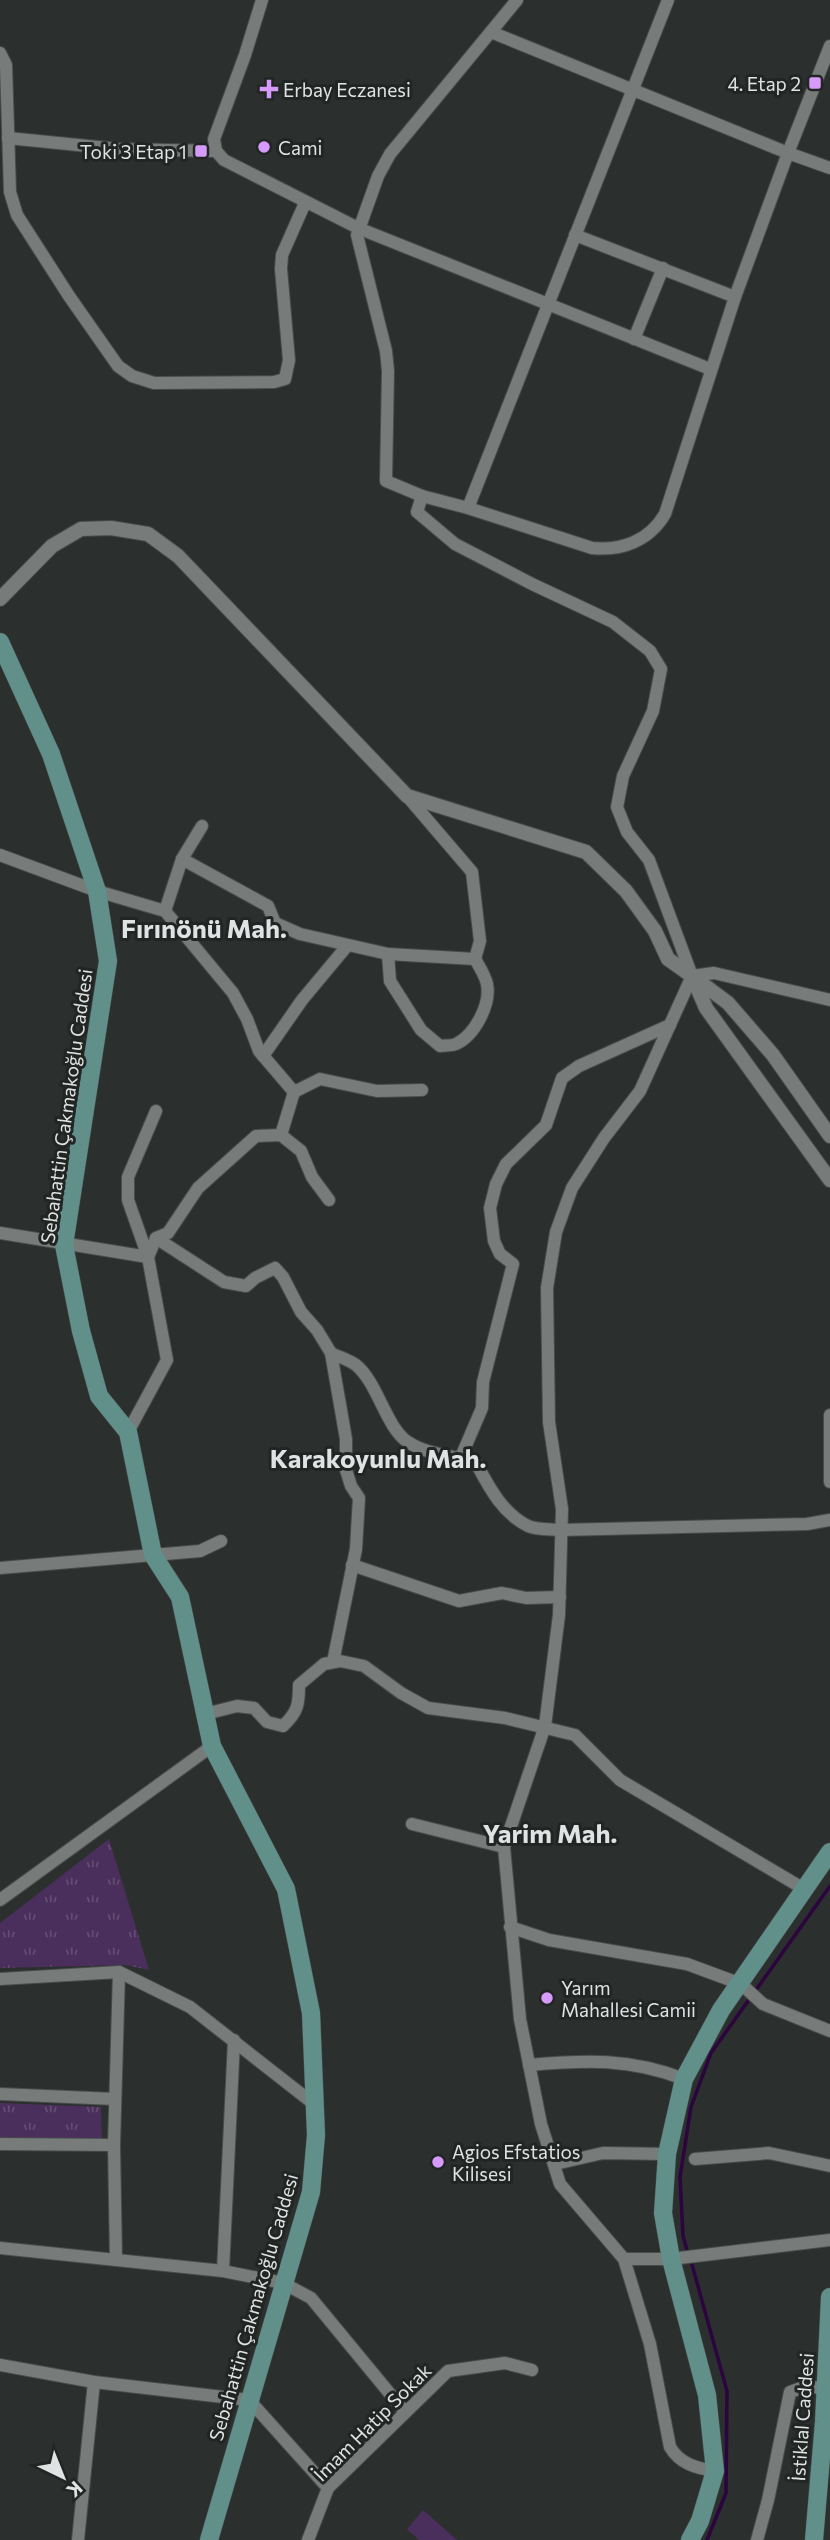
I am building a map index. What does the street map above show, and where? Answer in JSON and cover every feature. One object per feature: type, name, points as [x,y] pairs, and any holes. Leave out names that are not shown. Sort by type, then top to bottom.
[{"type":"main road","name":"Sebahattin Çakmakoğlu Caddesi","points":[[0,642],[51,754],[97,891],[108,961],[64,1245],[81,1331],[99,1396],[128,1433],[153,1555],[180,1597],[212,1746],[286,1889],[311,2013],[316,2136],[311,2192],[209,2540]]},
{"type":"main road","points":[[690,2540],[700,2521],[715,2471],[707,2395],[663,2213],[667,2154],[684,2079],[721,2010],[830,1852]]},
{"type":"main road","name":"İstiklal Caddesi","points":[[814,2540],[823,2515],[830,2297]]},
{"type":"street","points":[[262,0],[214,139],[216,151],[224,160],[358,228],[710,369]]},
{"type":"street","points":[[517,0],[390,154],[378,176],[358,228],[357,243],[378,313],[386,351],[386,481],[422,496],[592,548],[607,549],[635,543],[648,534],[664,514],[735,297],[830,46]]},
{"type":"street","points":[[468,508],[668,0]]},
{"type":"street","points":[[491,32],[632,91],[830,168]]},
{"type":"street","points":[[0,52],[6,65],[10,192],[17,215],[118,366],[132,376],[154,383],[274,382],[285,379],[289,360],[281,262],[305,203]]},
{"type":"street","points":[[8,138],[118,149],[216,151]]},
{"type":"street","points":[[575,235],[735,297]]},
{"type":"street","points":[[634,339],[663,268]]},
{"type":"street","points":[[422,496],[417,512],[456,544],[613,622],[650,651],[661,669],[653,711],[623,776],[617,807],[627,832],[649,860],[706,1008],[830,1180]]},
{"type":"street","points":[[0,599],[52,546],[81,529],[111,528],[148,534],[178,556],[407,796],[472,873],[480,941],[475,959],[487,981],[488,996],[485,1011],[456,1044],[440,1046],[421,1030],[390,981],[388,954]]},
{"type":"street","points":[[407,796],[586,852],[626,891],[655,931],[668,959],[729,1003],[773,1055],[829,1131]]},
{"type":"street","points":[[165,911],[182,859],[202,826]]},
{"type":"street","points":[[0,855],[97,891],[165,911],[233,993],[263,1056],[294,1092]]},
{"type":"street","points":[[182,859],[268,906],[275,923],[300,934],[388,954],[475,959]]},
{"type":"street","points":[[263,1056],[302,1000],[347,946]]},
{"type":"street","points":[[692,976],[714,973],[830,1000]]},
{"type":"street","points":[[692,976],[640,1091],[604,1138],[572,1188],[556,1232],[547,1289],[549,1422],[562,1509],[560,1597],[545,1726],[504,1847],[520,2019],[541,2124],[560,2184],[625,2259],[650,2344],[670,2447],[679,2459],[687,2464],[715,2471]]},
{"type":"street","points":[[461,1457],[482,1408],[485,1371],[513,1264],[500,1254],[494,1241],[491,1208],[496,1184],[506,1164],[546,1125],[562,1078],[579,1066],[670,1024]]},
{"type":"street","points":[[281,1135],[294,1092],[320,1079],[377,1091],[422,1090]]},
{"type":"street","points":[[128,1433],[167,1360],[148,1257],[128,1200],[128,1177],[156,1111]]},
{"type":"street","points":[[148,1257],[156,1238],[168,1233],[198,1188],[256,1136],[281,1135],[301,1151],[312,1177],[329,1200]]},
{"type":"street","points":[[0,1233],[148,1257]]},
{"type":"street","points":[[156,1238],[224,1282],[246,1286],[275,1268],[284,1277],[300,1312],[317,1330],[331,1353],[346,1439],[346,1470],[351,1486],[359,1498],[356,1549],[332,1662]]},
{"type":"street","points":[[331,1353],[356,1365],[375,1390],[391,1422],[405,1441],[422,1449],[476,1463],[491,1492],[507,1510],[530,1527],[561,1530],[807,1524],[830,1520]]},
{"type":"street","points":[[830,1415],[830,1482]]},
{"type":"street","points":[[0,1568],[200,1551],[221,1541]]},
{"type":"street","points":[[352,1565],[458,1601],[502,1593],[526,1598],[560,1597]]},
{"type":"street","points":[[205,1714],[237,1706],[254,1708],[267,1722],[283,1726],[295,1715],[299,1703],[299,1685],[324,1664],[340,1661],[364,1667],[428,1708],[545,1726],[575,1735],[620,1780],[804,1888]]},
{"type":"street","points":[[0,1900],[212,1746]]},
{"type":"street","points":[[412,1824],[504,1847]]},
{"type":"street","points":[[510,1927],[549,1940],[687,1964],[741,1984],[763,2004],[830,2031]]},
{"type":"street","points":[[0,1979],[119,1972],[190,2007],[314,2104]]},
{"type":"street","points":[[116,2260],[114,2145],[119,1972]]},
{"type":"street","points":[[223,2271],[234,2040]]},
{"type":"street","points":[[529,2064],[587,2060],[614,2062],[655,2069],[684,2079]]},
{"type":"street","points":[[0,2094],[115,2099]]},
{"type":"street","points":[[0,2144],[114,2145]]},
{"type":"street","points":[[695,2159],[769,2152],[830,2166]]},
{"type":"street","points":[[555,2164],[603,2153],[667,2154]]},
{"type":"street","points":[[625,2259],[674,2258],[830,2240]]},
{"type":"street","points":[[0,2248],[223,2271],[283,2283],[312,2298],[405,2412]]},
{"type":"street","name":"İmam Hatip Sokak","points":[[308,2540],[328,2488],[449,2371],[505,2363],[532,2370]]},
{"type":"street","points":[[0,2365],[94,2382],[249,2400],[328,2488]]},
{"type":"street","points":[[78,2540],[94,2382]]},
{"type":"street","points":[[757,2540],[790,2392],[802,2388],[826,2387]]},
{"type":"green space","points":[[109,1839],[149,1970],[125,1965],[0,1968],[0,1923]]},
{"type":"green space","points":[[0,2103],[101,2107],[102,2141],[0,2137]]},
{"type":"green space","points":[[423,2510],[457,2540],[419,2540],[407,2529]]},
{"type":"waterway","points":[[688,2254],[683,2236],[680,2177],[691,2107],[711,2053],[830,1886]]},
{"type":"waterway","points":[[691,2261],[727,2391],[726,2493],[707,2540]]},
{"type":"place","name":"4. Etap 2","points":[[815,83]]},
{"type":"place","name":"Erbay Eczanesi","points":[[269,89]]},
{"type":"place","name":"Cami","points":[[264,147]]},
{"type":"place","name":"Toki 3 Etap 1","points":[[201,151]]},
{"type":"place","name":"Yarım Mahallesi Camii","points":[[547,1998]]},
{"type":"place","name":"Agios Efstatios Kilisesi","points":[[438,2162]]},
{"type":"district","name":"Fırınönü Mah.","points":[[204,927]]},
{"type":"district","name":"Karakoyunlu Mah.","points":[[378,1457]]},
{"type":"district","name":"Yarim Mah.","points":[[550,1832]]}]
